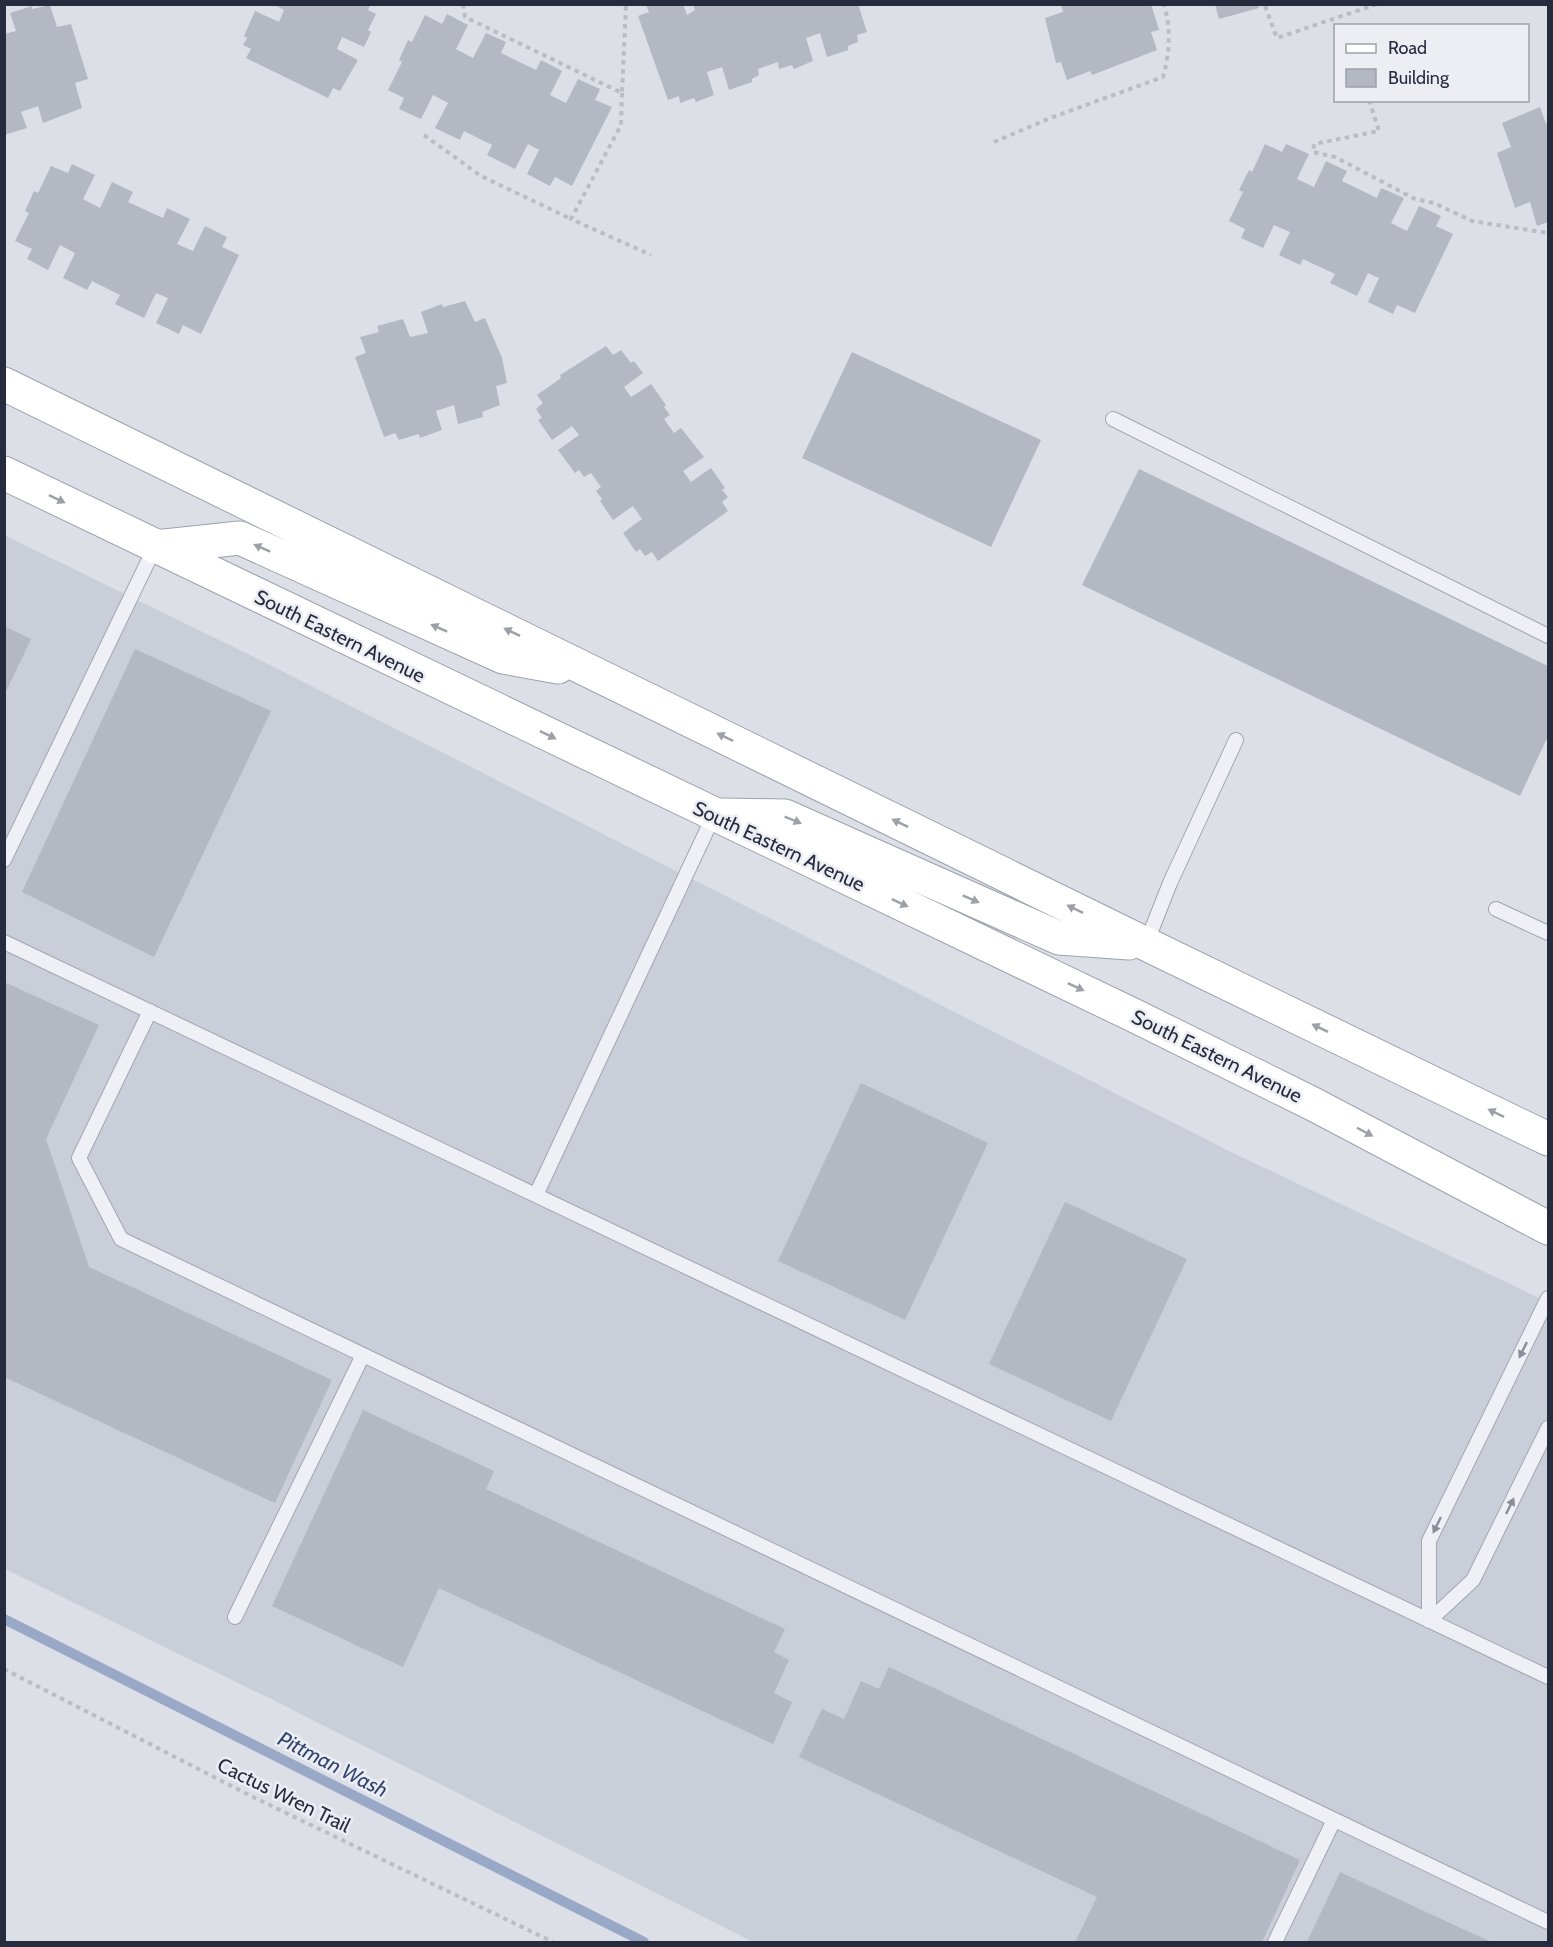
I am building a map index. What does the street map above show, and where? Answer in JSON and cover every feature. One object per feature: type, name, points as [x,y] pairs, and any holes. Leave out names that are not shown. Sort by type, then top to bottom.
[{"type":"main road","points":[[4,384],[1548,1139]]},
{"type":"main road","name":"South Eastern Avenue","points":[[4,473],[1131,1014],[1313,1104],[1548,1227]]},
{"type":"main road","points":[[155,547],[240,538],[504,657],[595,673]]},
{"type":"main road","points":[[714,815],[785,816],[1059,938],[1146,944]]},
{"type":"lane","points":[[1113,419],[1548,636]]},
{"type":"lane","points":[[4,860],[155,547]]},
{"type":"lane","points":[[1146,944],[1170,883],[1236,740]]},
{"type":"lane","points":[[536,1195],[714,815]]},
{"type":"lane","points":[[1496,909],[1548,933]]},
{"type":"lane","points":[[4,942],[1548,1677]]},
{"type":"lane","points":[[150,1011],[79,1158],[121,1239],[1548,1922]]},
{"type":"lane","points":[[1430,1621],[1429,1541],[1548,1298]]},
{"type":"lane","points":[[235,1617],[363,1356]]},
{"type":"lane","points":[[1430,1621],[1473,1580],[1548,1428]]},
{"type":"lane","points":[[1275,1942],[1334,1820]]},
{"type":"path","points":[[463,4],[465,17],[622,93]]},
{"type":"path","points":[[571,219],[621,125],[626,4]]},
{"type":"path","points":[[994,142],[1053,117],[1163,77],[1170,52],[1168,19],[1164,4]]},
{"type":"path","points":[[1265,6],[1277,38],[1377,4]]},
{"type":"path","points":[[1371,102],[1379,130],[1314,144],[1313,152],[1335,157],[1415,199],[1434,203],[1472,221],[1548,233]]},
{"type":"path","points":[[424,135],[481,176],[651,255]]},
{"type":"path","name":"Cactus Wren Trail","points":[[4,1669],[249,1795],[553,1942]]},
{"type":"shaded area","points":[[4,535],[252,656],[1235,1154],[1548,1302],[1548,1942],[753,1942],[267,1697],[5,1569]]},
{"type":"building","points":[[273,4],[371,4],[368,10],[376,14],[368,30],[371,32],[364,47],[342,37],[337,49],[358,60],[340,91],[333,88],[328,98],[246,58],[251,49],[243,45],[247,38],[244,36],[255,11],[279,22],[284,10]]},
{"type":"building","points":[[683,4],[687,15],[695,10],[693,4],[858,4],[867,32],[857,35],[858,42],[848,46],[848,50],[827,57],[820,33],[806,38],[813,61],[794,69],[792,65],[779,69],[778,62],[758,69],[759,75],[752,79],[752,82],[729,90],[722,67],[707,72],[714,95],[696,102],[694,98],[680,103],[679,96],[668,100],[638,16],[649,12],[646,5]]},
{"type":"building","points":[[1061,4],[1151,4],[1159,30],[1151,32],[1157,50],[1092,75],[1090,71],[1067,80],[1061,62],[1056,63],[1045,18],[1063,12]]},
{"type":"building","points":[[1215,4],[1258,4],[1259,8],[1219,19]]},
{"type":"building","points":[[50,5],[57,27],[71,24],[88,79],[75,83],[82,108],[43,123],[38,106],[21,112],[27,128],[4,135],[4,34],[16,31],[10,13],[32,6],[32,9]]},
{"type":"building","points":[[447,14],[468,25],[456,49],[473,58],[486,33],[506,42],[501,53],[536,70],[541,60],[562,71],[550,95],[566,103],[578,79],[600,89],[595,100],[612,107],[572,186],[555,177],[550,186],[527,174],[539,150],[528,144],[515,169],[487,155],[492,145],[464,131],[460,140],[435,128],[448,103],[433,95],[421,119],[399,109],[404,98],[388,90],[402,62],[399,60],[408,40],[412,42],[425,15],[442,24]]},
{"type":"building","points":[[1540,107],[1546,124],[1548,123],[1548,222],[1537,226],[1530,202],[1515,208],[1497,153],[1511,147],[1502,123]]},
{"type":"building","points":[[1265,144],[1282,152],[1286,144],[1309,154],[1297,179],[1314,187],[1326,161],[1347,171],[1342,181],[1377,198],[1381,188],[1404,198],[1391,223],[1407,231],[1419,206],[1441,216],[1436,226],[1453,234],[1415,313],[1397,305],[1393,314],[1368,302],[1379,278],[1368,273],[1357,296],[1330,283],[1335,274],[1303,259],[1300,265],[1279,255],[1290,232],[1274,225],[1263,248],[1241,238],[1245,229],[1229,221],[1243,192],[1239,190],[1249,170],[1252,172]]},
{"type":"building","points":[[72,164],[95,175],[83,199],[100,208],[112,182],[133,192],[128,202],[163,218],[167,208],[190,219],[177,244],[193,251],[205,226],[227,237],[222,247],[239,255],[201,334],[183,325],[179,334],[156,323],[168,298],[156,293],[144,318],[115,304],[120,295],[92,281],[87,290],[63,278],[75,253],[60,245],[48,270],[27,259],[32,249],[15,241],[29,213],[25,211],[34,191],[38,193],[51,166],[68,173]]},
{"type":"building","points":[[465,301],[475,322],[485,318],[502,358],[507,383],[496,386],[500,405],[482,412],[483,417],[458,424],[454,405],[436,411],[442,430],[420,438],[419,434],[399,440],[395,433],[384,437],[355,357],[366,353],[360,337],[379,332],[377,326],[403,319],[410,337],[428,333],[421,312],[442,304],[443,307]]},
{"type":"building","points":[[606,346],[613,355],[621,350],[643,373],[624,387],[631,397],[651,384],[666,405],[664,407],[670,415],[664,419],[674,433],[681,428],[704,457],[683,471],[691,482],[711,468],[725,488],[722,490],[728,497],[722,502],[728,511],[658,561],[652,552],[645,556],[640,549],[636,552],[623,533],[642,519],[633,506],[613,520],[600,501],[602,499],[596,491],[601,487],[591,473],[584,477],[579,470],[575,473],[558,450],[579,435],[572,426],[552,440],[538,420],[542,418],[536,409],[543,403],[537,395],[561,378],[560,375]]},
{"type":"building","points":[[852,352],[1041,440],[991,547],[802,458]]},
{"type":"building","points":[[1139,469],[1548,666],[1548,736],[1520,796],[1082,585]]},
{"type":"building","points":[[4,626],[31,639],[4,696]]},
{"type":"building","points":[[135,649],[271,711],[154,957],[22,892]]},
{"type":"building","points":[[4,982],[99,1025],[46,1139],[89,1267],[332,1380],[275,1503],[4,1377]]},
{"type":"building","points":[[861,1083],[988,1143],[905,1320],[778,1261]]},
{"type":"building","points":[[1065,1202],[1187,1259],[1111,1421],[989,1364]]},
{"type":"building","points":[[363,1410],[494,1471],[486,1489],[785,1629],[774,1652],[789,1660],[774,1693],[792,1702],[773,1744],[439,1588],[403,1667],[272,1606]]},
{"type":"building","points":[[889,1667],[1300,1860],[1262,1942],[1075,1942],[1097,1897],[799,1757],[822,1709],[844,1719],[861,1681],[879,1689]]},
{"type":"building","points":[[1340,1872],[1491,1942],[1307,1942]]},
{"type":"waterway","name":"Pittman Wash","points":[[4,1619],[644,1942]]}]
